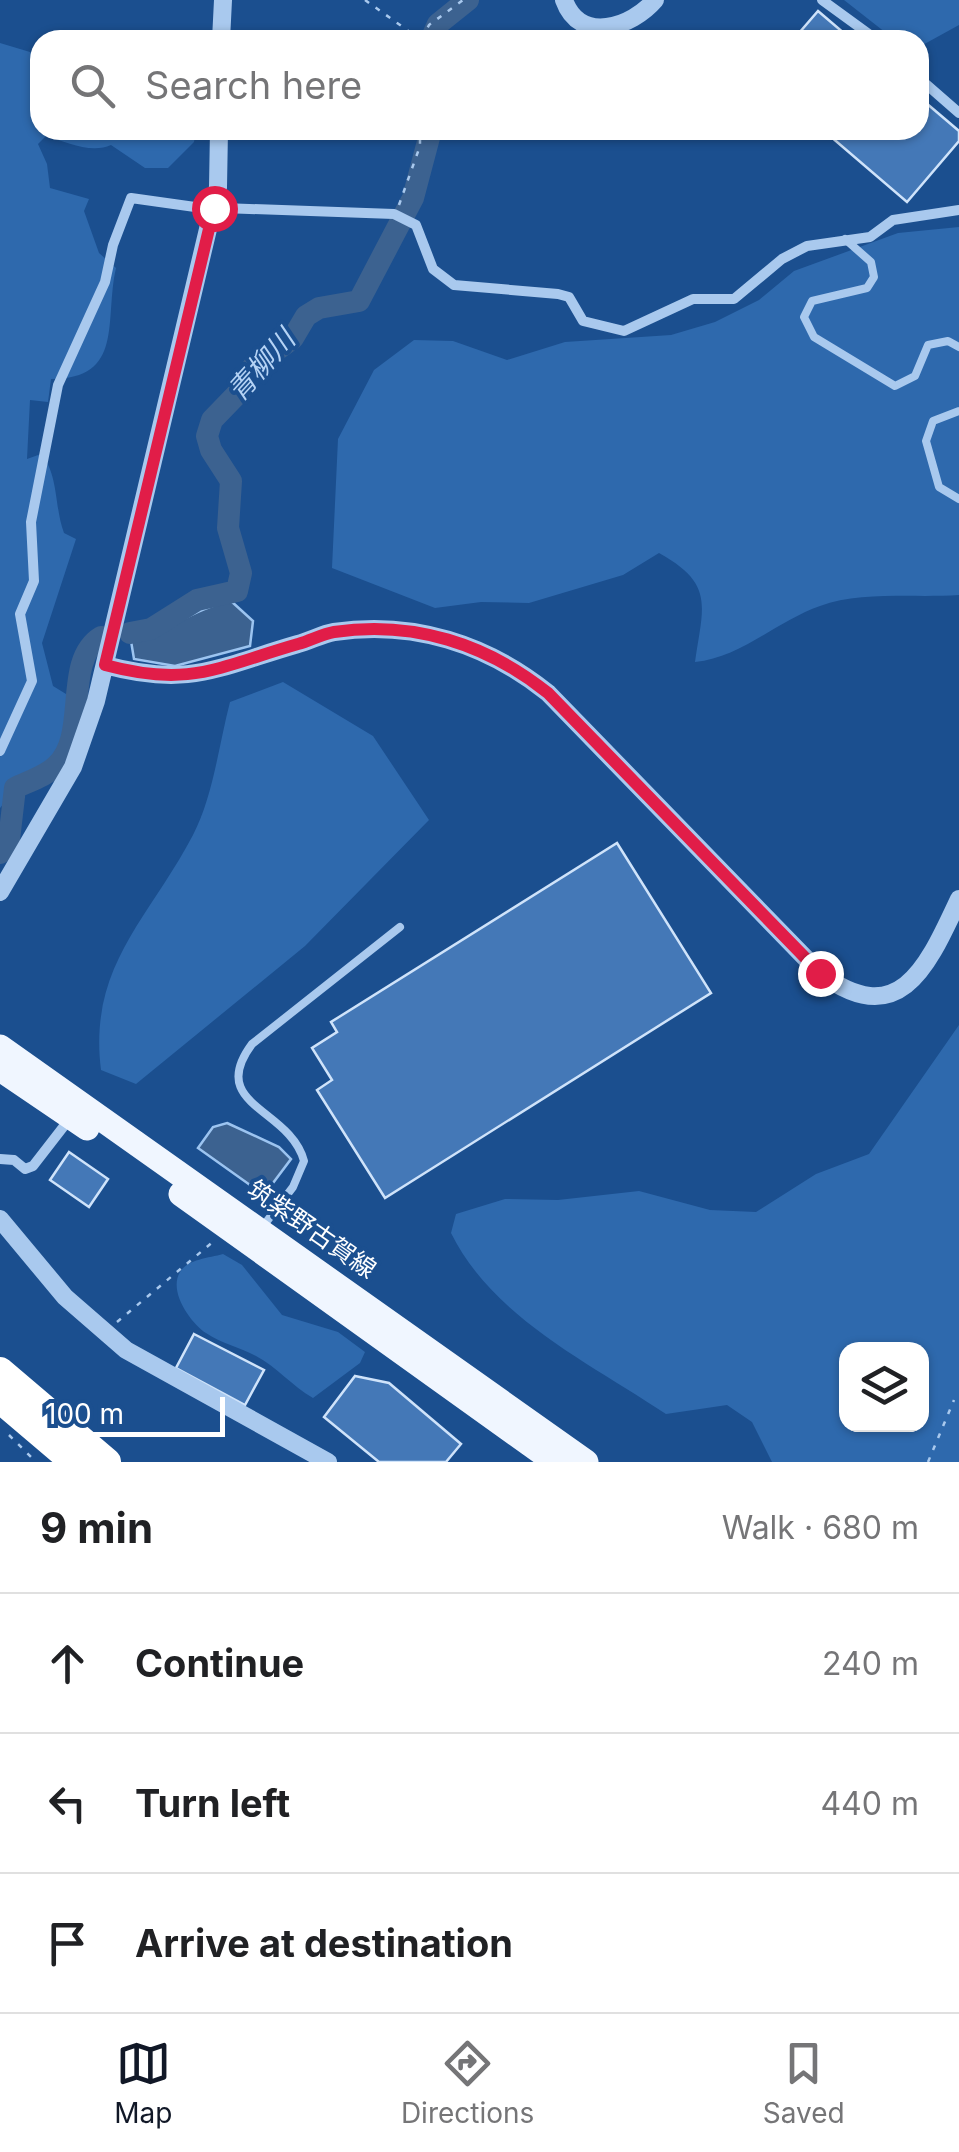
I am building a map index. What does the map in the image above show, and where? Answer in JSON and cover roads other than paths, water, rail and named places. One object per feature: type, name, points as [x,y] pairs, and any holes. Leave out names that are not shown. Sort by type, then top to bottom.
[{"type":"highway","points":[[0,1371],[107,1462]]},
{"type":"highway","points":[[0,1399],[74,1462]]},
{"type":"main road","name":"筑紫野古賀線","points":[[0,1047],[586,1462]]},
{"type":"main road","name":"筑紫野古賀線","points":[[0,1069],[554,1462]]},
{"type":"street","points":[[221,30],[222,0]]},
{"type":"street","points":[[564,0],[584,22],[612,30],[640,18],[655,0]]},
{"type":"street","points":[[822,0],[863,30]]},
{"type":"street","points":[[929,87],[959,113]]},
{"type":"street","points":[[0,892],[74,767],[105,665],[214,208],[218,140]]},
{"type":"street","points":[[0,751],[32,681],[20,614],[34,581],[31,522],[58,384],[104,282],[131,198],[214,208],[400,216],[423,233],[434,269],[454,286],[558,294],[569,298],[583,322],[624,331],[693,299],[734,299],[782,259],[824,241],[870,237],[894,220],[959,210]]},
{"type":"street","points":[[105,665],[169,679],[216,671],[331,632],[372,629],[446,638],[482,651],[518,669],[548,693],[820,973],[844,991],[892,995],[918,978],[959,900]]},
{"type":"street","points":[[0,1159],[14,1160],[24,1170],[33,1166],[71,1117]]},
{"type":"street","points":[[0,1219],[65,1297],[104,1333],[166,1376],[328,1462]]},
{"type":"lane","points":[[845,239],[871,262],[874,277],[866,288],[812,301],[804,316],[814,336],[895,386],[915,376],[928,345],[948,340],[959,347]]},
{"type":"lane","points":[[959,411],[933,422],[926,441],[939,486],[959,499]]},
{"type":"lane","points":[[261,1229],[293,1187],[304,1161],[290,1130],[250,1103],[242,1090],[238,1072],[243,1056],[252,1044],[400,927]]},
{"type":"waterway","name":"青柳川","points":[[435,30],[468,0]]},
{"type":"waterway","name":"青柳川","points":[[130,633],[151,629],[197,600],[237,591],[241,573],[228,528],[231,481],[211,450],[207,436],[212,420],[241,390],[253,367],[293,338],[306,316],[319,308],[359,301],[413,198],[428,140]]},
{"type":"waterway","name":"青柳川","points":[[0,853],[9,840],[15,788],[52,770],[66,753],[72,737],[82,663],[89,648],[101,637]]}]
